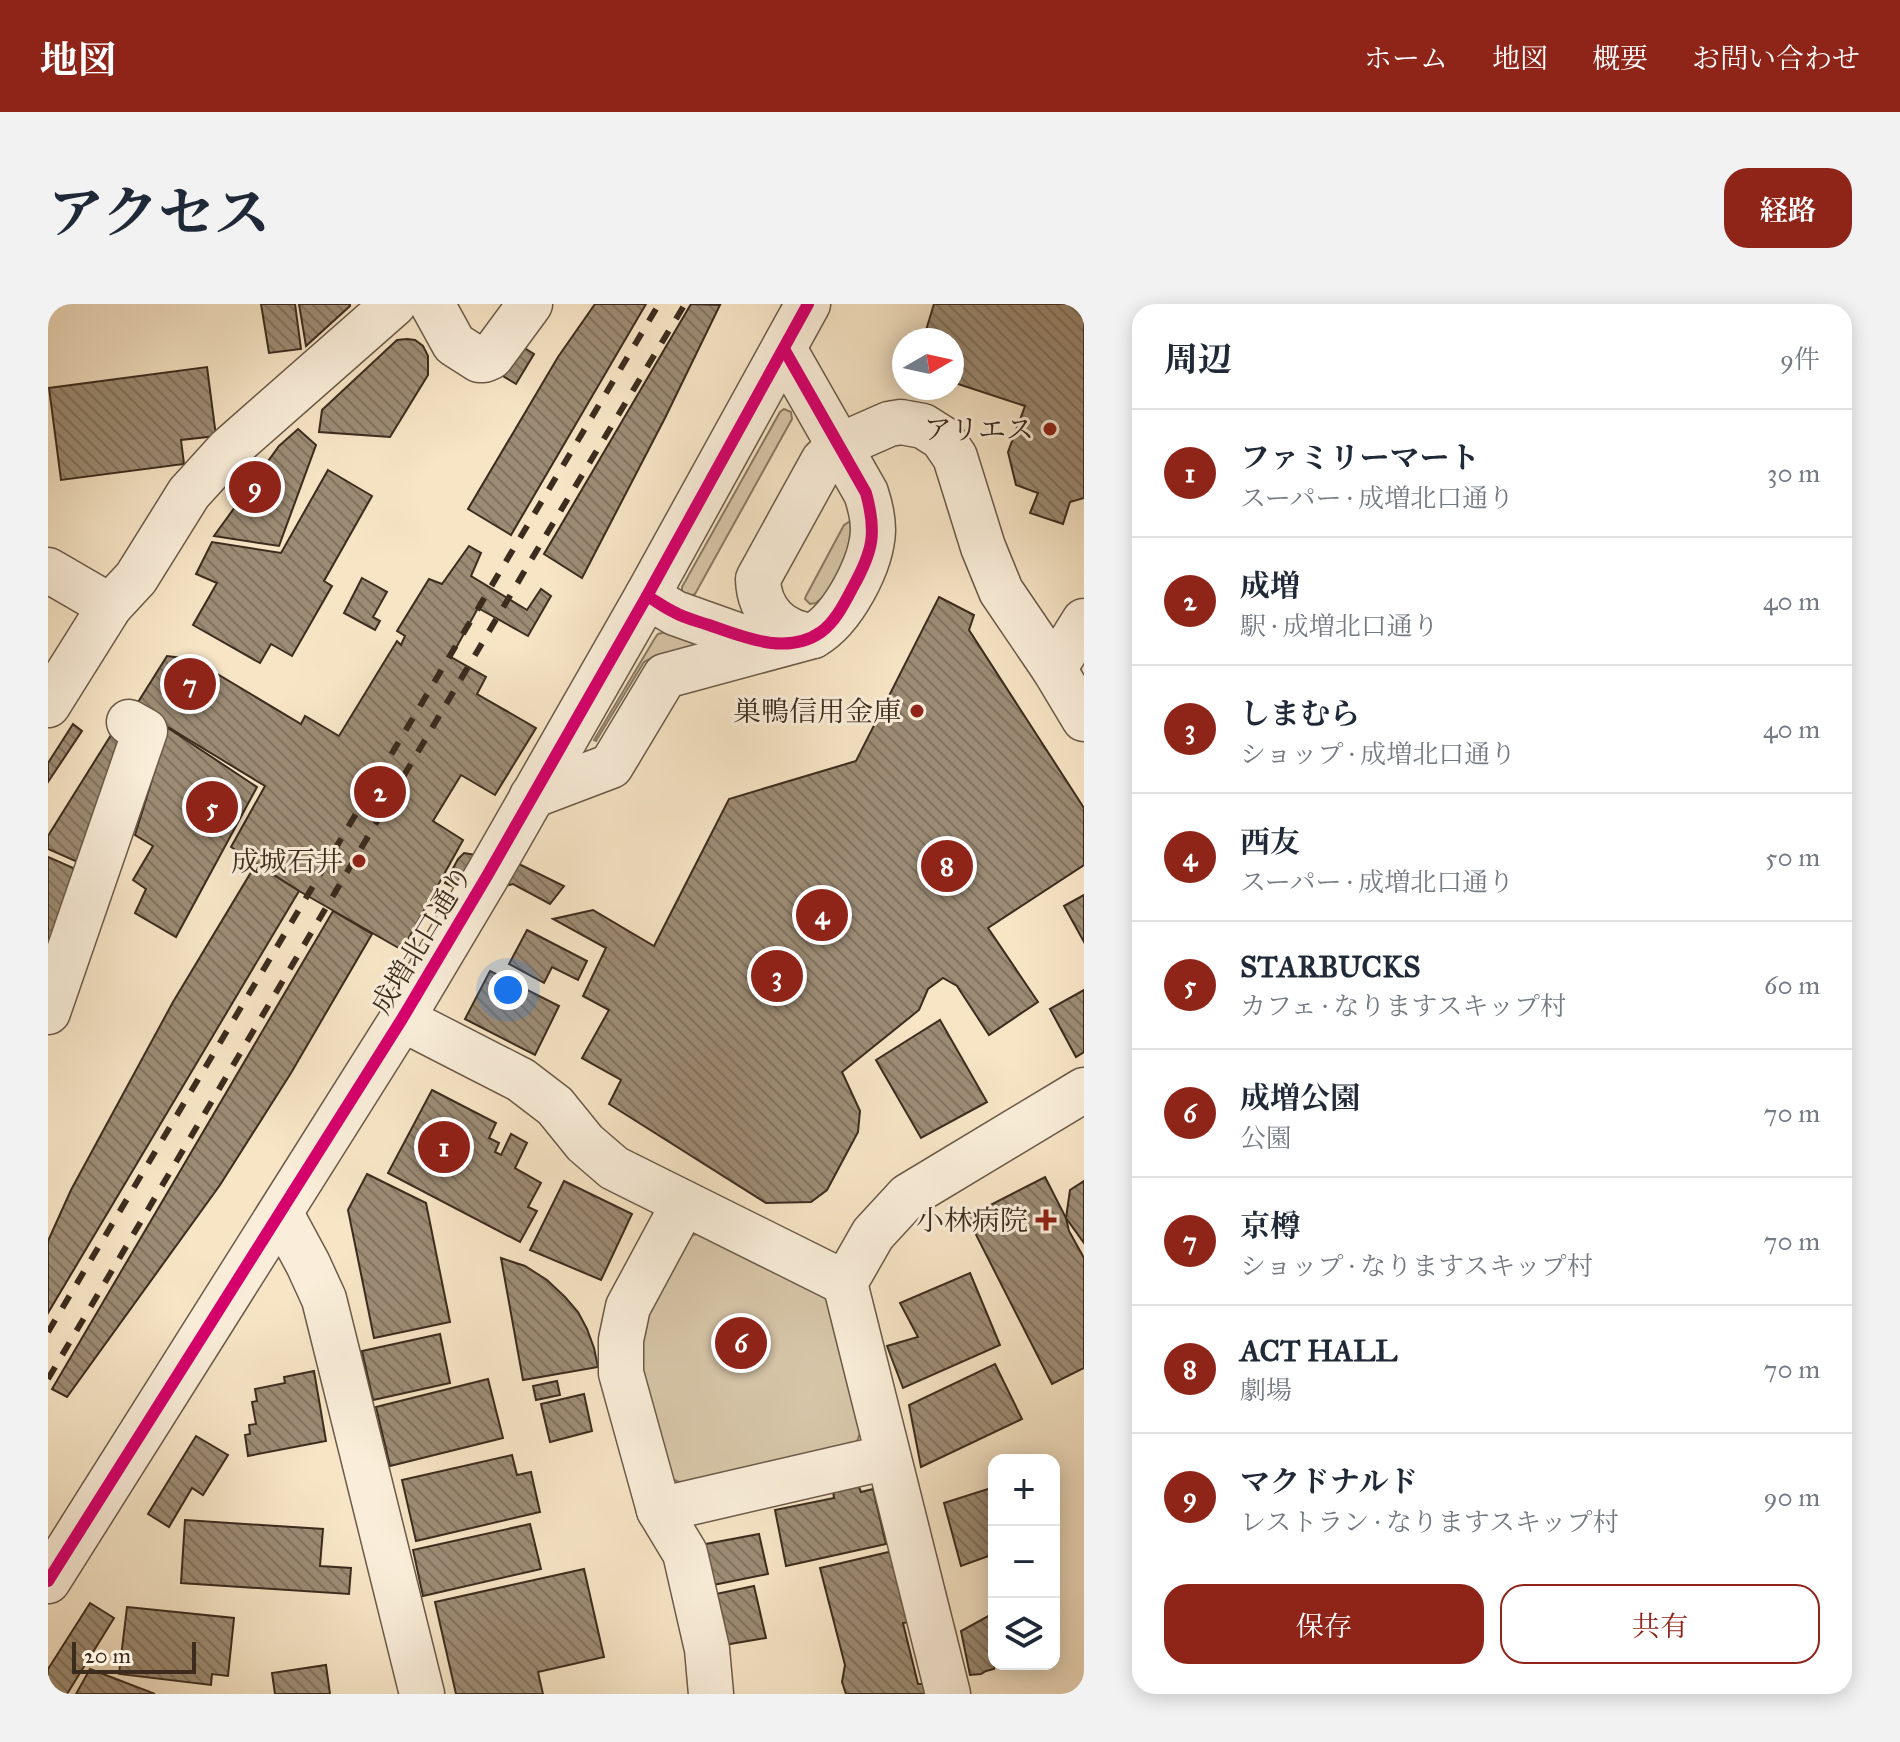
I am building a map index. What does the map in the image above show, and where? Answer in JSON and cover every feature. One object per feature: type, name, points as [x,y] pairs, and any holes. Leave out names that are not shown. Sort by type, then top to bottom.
[{"type":"street","points":[[48,705],[110,606],[136,578],[189,493],[228,450],[394,304]]},
{"type":"street","points":[[432,304],[454,344],[484,360],[491,357],[530,304]]},
{"type":"street","name":"成増北口通り","points":[[48,1581],[402,1019],[647,596],[808,304]]},
{"type":"street","points":[[532,796],[611,766],[665,676],[824,630],[847,598],[867,561],[871,544],[873,527],[866,493],[784,349]]},
{"type":"street","points":[[798,640],[772,618],[761,600],[758,579],[823,461],[839,446],[889,424],[901,422],[923,426],[942,438],[955,457],[983,547],[1001,591],[1084,719]]},
{"type":"street","points":[[48,570],[110,606]]},
{"type":"street","points":[[647,596],[675,613],[748,639],[798,640]]},
{"type":"street","points":[[1054,669],[1084,621]]},
{"type":"street","points":[[48,1012],[145,731],[129,722]]},
{"type":"street","points":[[487,876],[530,861],[576,779]]},
{"type":"street","points":[[402,1019],[521,1080],[555,1106],[585,1143],[626,1175],[845,1283]]},
{"type":"street","points":[[948,1694],[845,1283],[873,1234],[908,1196],[1084,1090]]},
{"type":"street","points":[[684,1203],[628,1307],[621,1340],[621,1373],[659,1510],[685,1553],[707,1649],[711,1694]]},
{"type":"street","points":[[281,1214],[324,1299],[422,1694]]},
{"type":"street","points":[[659,1510],[888,1457]]},
{"type":"shaded area","points":[[784,409],[791,412],[792,419],[695,594],[690,596],[682,592],[682,587]]},
{"type":"shaded area","points":[[849,522],[855,526],[843,572],[823,597],[810,604],[806,596],[844,525]]},
{"type":"shaded area","points":[[666,632],[697,646],[655,656],[644,662],[594,740],[655,638]]},
{"type":"shaded area","points":[[710,1230],[828,1292],[862,1429],[855,1446],[684,1484],[665,1476],[638,1361],[643,1324],[687,1237]]},
{"type":"building","points":[[261,304],[295,304],[301,349],[269,353]]},
{"type":"building","points":[[299,304],[350,304],[350,306],[306,346]]},
{"type":"building","points":[[595,304],[646,304],[511,535],[468,509],[558,357]]},
{"type":"building","points":[[691,304],[720,305],[582,578],[544,554]]},
{"type":"building","name":"アリエス","points":[[934,304],[1084,304],[1084,498],[1070,502],[1063,524],[1030,513],[1038,493],[1016,485],[1008,452],[1025,406],[964,386],[964,328],[927,328]]},
{"type":"building","points":[[407,339],[423,346],[428,356],[428,375],[390,437],[319,432],[322,410],[397,340]]},
{"type":"building","points":[[515,342],[534,354],[516,384],[496,372]]},
{"type":"building","points":[[207,367],[216,436],[181,440],[184,464],[61,480],[49,388]]},
{"type":"building","points":[[298,429],[316,445],[279,546],[214,536],[279,446]]},
{"type":"building","points":[[328,470],[372,496],[324,581],[332,586],[292,656],[271,644],[260,663],[193,625],[217,583],[196,574],[212,542],[281,553]]},
{"type":"building","points":[[469,546],[481,553],[471,576],[527,610],[541,589],[551,596],[528,636],[478,608],[451,657],[486,677],[477,694],[536,728],[495,795],[461,775],[433,821],[463,840],[402,950],[299,891],[231,847],[265,786],[135,707],[167,656],[192,659],[301,724],[305,716],[339,736],[397,641],[401,645],[405,636],[397,631],[429,579],[442,584]]},
{"type":"building","points":[[362,578],[387,592],[373,617],[380,621],[375,630],[344,613]]},
{"type":"building","points":[[939,597],[974,615],[969,630],[1084,808],[1084,865],[988,928],[1038,1002],[989,1035],[957,986],[943,978],[928,989],[919,1010],[842,1072],[860,1111],[858,1132],[827,1190],[811,1202],[766,1203],[609,1104],[621,1080],[582,1058],[609,1010],[583,996],[606,948],[553,919],[593,910],[654,946],[729,799],[856,761]]},
{"type":"building","points":[[73,724],[82,731],[48,782],[48,763]]},
{"type":"building","points":[[168,728],[257,787],[176,937],[135,913],[146,889],[133,880],[153,846],[135,835]]},
{"type":"building","points":[[121,732],[125,736],[82,864],[48,849],[48,836],[111,735]]},
{"type":"building","points":[[464,853],[515,862],[564,886],[550,904],[513,884],[471,895],[445,883]]},
{"type":"building","points":[[48,857],[80,871],[48,976]]},
{"type":"building","points":[[256,864],[299,891],[48,1313],[48,1241],[71,1190],[173,1002]]},
{"type":"building","points":[[1084,895],[1084,942],[1064,906]]},
{"type":"building","points":[[333,911],[372,934],[291,1073],[220,1185],[67,1397],[52,1389]]},
{"type":"building","points":[[527,930],[587,961],[578,980],[552,967],[544,983],[509,964]]},
{"type":"building","points":[[490,971],[559,1006],[535,1055],[465,1019]]},
{"type":"building","points":[[1084,990],[1084,1052],[1076,1057],[1050,1009]]},
{"type":"building","points":[[940,1020],[987,1102],[921,1138],[876,1060]]},
{"type":"building","points":[[432,1090],[496,1123],[489,1138],[499,1143],[495,1152],[501,1155],[511,1134],[527,1143],[515,1168],[541,1183],[528,1207],[537,1211],[520,1242],[388,1173]]},
{"type":"building","points":[[367,1174],[426,1203],[450,1322],[374,1338],[348,1210]]},
{"type":"building","points":[[1045,1177],[1084,1258],[1084,1368],[1052,1384],[967,1217]]},
{"type":"building","points":[[564,1181],[632,1214],[601,1280],[530,1250]]},
{"type":"building","points":[[1084,1181],[1084,1243],[1066,1218],[1070,1190]]},
{"type":"building","points":[[501,1258],[525,1266],[547,1280],[565,1297],[587,1329],[598,1367],[523,1380]]},
{"type":"building","points":[[970,1273],[1000,1345],[903,1388],[887,1346],[918,1337],[900,1303]]},
{"type":"building","points":[[440,1334],[450,1383],[373,1400],[362,1351]]},
{"type":"building","points":[[995,1364],[1022,1419],[921,1467],[909,1405]]},
{"type":"building","points":[[314,1371],[326,1441],[248,1456],[245,1435],[250,1434],[249,1425],[256,1424],[252,1402],[257,1401],[255,1389],[285,1383],[284,1377]]},
{"type":"building","points":[[488,1379],[503,1438],[390,1466],[376,1407]]},
{"type":"building","points":[[557,1381],[560,1395],[536,1400],[533,1386]]},
{"type":"building","points":[[584,1394],[592,1431],[550,1442],[541,1404]]},
{"type":"building","points":[[196,1436],[228,1455],[203,1495],[192,1488],[169,1527],[148,1514]]},
{"type":"building","points":[[512,1455],[517,1475],[531,1472],[540,1512],[416,1541],[402,1480]]},
{"type":"building","points":[[856,1480],[861,1492],[873,1489],[886,1544],[786,1566],[775,1510],[834,1498],[832,1484]]},
{"type":"building","points":[[988,1489],[988,1556],[961,1566],[944,1503]]},
{"type":"building","points":[[185,1520],[323,1529],[320,1566],[351,1568],[349,1594],[181,1583]]},
{"type":"building","points":[[530,1524],[541,1569],[423,1596],[413,1550]]},
{"type":"building","points":[[759,1534],[768,1574],[713,1585],[703,1551],[706,1544]]},
{"type":"building","points":[[893,1551],[910,1622],[903,1623],[918,1684],[928,1684],[930,1694],[846,1694],[842,1682],[845,1665],[820,1568]]},
{"type":"building","points":[[584,1569],[604,1657],[538,1672],[543,1694],[456,1694],[435,1602]]},
{"type":"building","points":[[754,1586],[766,1638],[724,1645],[716,1594]]},
{"type":"building","points":[[90,1603],[114,1618],[67,1694],[48,1694],[48,1669]]},
{"type":"building","points":[[127,1607],[234,1618],[228,1676],[212,1674],[211,1685],[119,1674]]},
{"type":"building","points":[[988,1616],[990,1670],[970,1675],[961,1631]]},
{"type":"building","points":[[326,1665],[330,1694],[275,1694],[272,1673]]},
{"type":"building","points":[[90,1669],[155,1694],[76,1694]]},
{"type":"railway","points":[[48,1332],[659,304]]},
{"type":"railway","points":[[48,1379],[685,304]]},
{"type":"cycle path","points":[[48,1581],[402,1019],[647,596],[808,304]]},
{"type":"cycle path","points":[[647,596],[686,618],[750,639],[780,643],[794,643],[821,632],[836,617],[847,599],[865,563],[871,542],[866,493],[784,349]]},
{"type":"place","name":"アリエス","points":[[1050,429]]},
{"type":"place","name":"マクドナルド","points":[[255,487]]},
{"type":"place","name":"京樽","points":[[190,684]]},
{"type":"place","name":"巣鴨信用金庫","points":[[917,711]]},
{"type":"place","name":"成増","points":[[380,792]]},
{"type":"place","name":"STARBUCKS","points":[[212,807]]},
{"type":"place","name":"成城石井","points":[[359,861]]},
{"type":"place","name":"ACT HALL","points":[[947,866]]},
{"type":"place","name":"西友","points":[[822,915]]},
{"type":"place","name":"しまむら","points":[[777,976]]},
{"type":"place","name":"ファミリーマート","points":[[444,1147]]},
{"type":"place","name":"小林病院","points":[[1046,1220]]},
{"type":"place","name":"成増公園","points":[[741,1343]]}]
